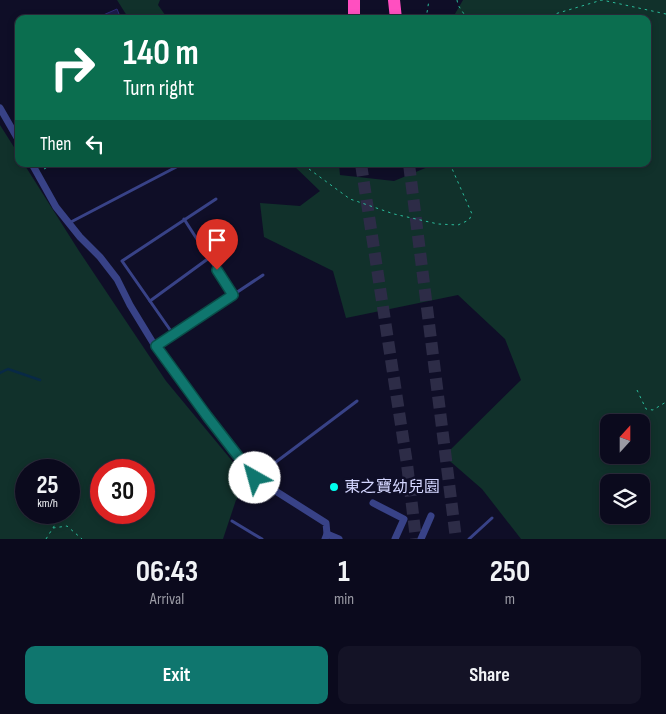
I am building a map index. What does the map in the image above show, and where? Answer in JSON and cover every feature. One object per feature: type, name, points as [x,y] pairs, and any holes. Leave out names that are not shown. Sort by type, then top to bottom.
[{"type":"highway","points":[[354,0],[354,15]]},
{"type":"highway","points":[[394,0],[396,15]]},
{"type":"street","points":[[0,108],[15,134]]},
{"type":"street","points":[[34,167],[56,207],[117,279],[130,305],[156,346],[255,478],[326,523],[326,536],[339,539]]},
{"type":"street","points":[[373,503],[404,519],[395,539]]},
{"type":"street","points":[[421,539],[431,516]]},
{"type":"lane","points":[[69,223],[176,167]]},
{"type":"lane","points":[[173,334],[122,261],[216,198]]},
{"type":"lane","points":[[184,219],[233,295]]},
{"type":"lane","points":[[150,301],[209,258]]},
{"type":"lane","points":[[156,346],[263,275]]},
{"type":"lane","points":[[255,478],[358,401]]},
{"type":"lane","points":[[469,539],[492,518]]},
{"type":"lane","points":[[232,521],[262,539]]},
{"type":"path","points":[[426,15],[428,0]]},
{"type":"path","points":[[457,0],[465,15]]},
{"type":"path","points":[[551,15],[602,0],[666,14]]},
{"type":"path","points":[[36,172],[47,167]]},
{"type":"path","points":[[309,169],[350,199],[394,214],[438,224],[458,225],[469,220],[472,214],[451,167]]},
{"type":"path","points":[[637,390],[646,409],[654,410],[666,402]]},
{"type":"path","points":[[46,539],[56,524]]},
{"type":"path","points":[[53,528],[67,526],[82,539]]},
{"type":"green space","points":[[117,0],[160,0],[158,5],[165,15],[126,15]]},
{"type":"green space","points":[[463,0],[666,0],[666,539],[521,539],[482,489],[444,456],[521,380],[505,339],[458,295],[346,318],[333,271],[264,237],[260,203],[300,206],[320,191],[295,167],[339,167],[340,175],[394,181],[428,167],[651,167],[651,15],[454,15]]},
{"type":"green space","points":[[0,125],[15,149],[15,167],[26,167],[79,251],[166,381],[252,485],[236,500],[223,539],[0,539]]},
{"type":"building","points":[[117,9],[119,15],[103,15]]},
{"type":"waterway","points":[[0,373],[8,369],[40,380]]},
{"type":"tunnel","points":[[361,167],[407,464],[416,539]]},
{"type":"tunnel","points":[[409,167],[456,539]]},
{"type":"place","name":"東之寶幼兒園","points":[[334,487]]},
{"type":"route","points":[[217,270],[233,295],[156,346],[255,478]]}]
